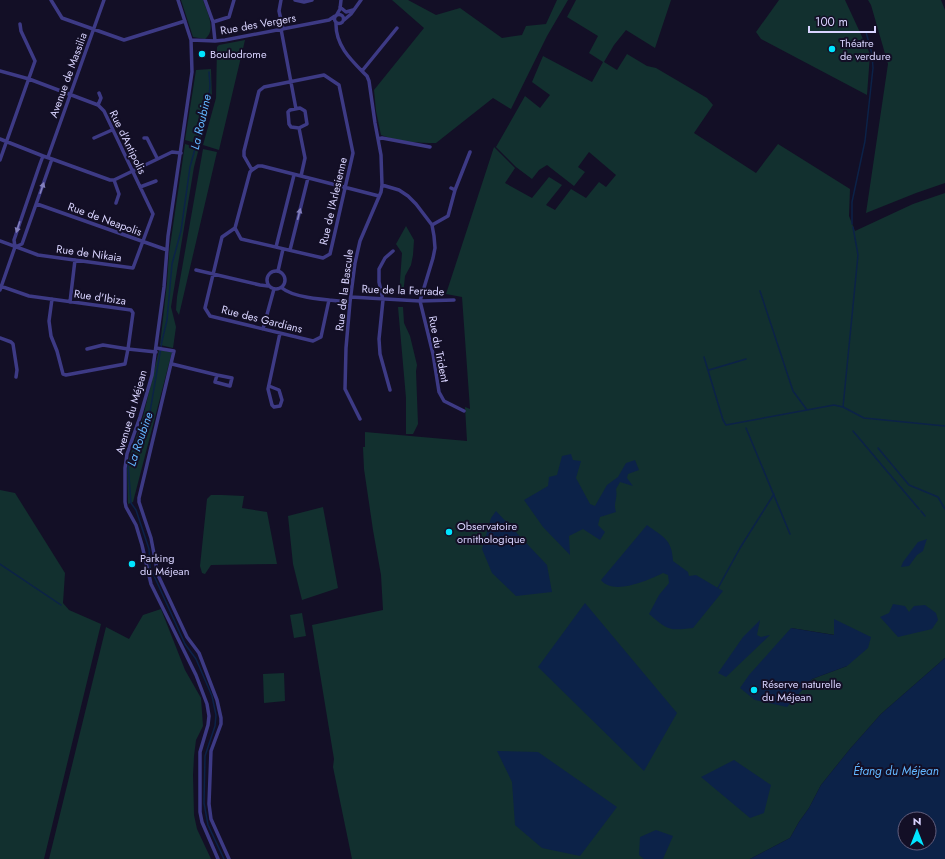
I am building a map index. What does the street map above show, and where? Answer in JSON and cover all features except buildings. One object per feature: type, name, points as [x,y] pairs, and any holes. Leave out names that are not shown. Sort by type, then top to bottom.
[{"type":"street","points":[[51,0],[62,18],[124,40],[185,21]]},
{"type":"street","name":"Avenue de Massilia","points":[[15,247],[22,244],[37,204],[70,95],[104,0]]},
{"type":"street","name":"Avenue du Méjean","points":[[178,0],[191,40],[192,72],[168,236],[156,350],[152,375],[140,417],[127,454],[125,468],[125,502],[136,526],[151,584],[196,675],[207,704],[209,716],[208,725],[200,752],[200,812],[202,822],[218,859]]},
{"type":"street","points":[[205,0],[213,22],[215,41]]},
{"type":"street","points":[[213,22],[229,16],[234,0]]},
{"type":"street","points":[[281,0],[279,11],[296,109]]},
{"type":"street","points":[[295,0],[304,2],[312,0]]},
{"type":"street","points":[[337,22],[336,16],[340,8],[341,0]]},
{"type":"street","points":[[336,16],[348,18],[361,0]]},
{"type":"street","points":[[340,8],[346,12],[353,10]]},
{"type":"street","points":[[340,8],[342,17]]},
{"type":"street","name":"Rue des Vergers","points":[[191,40],[215,41],[329,20],[336,16]]},
{"type":"street","points":[[337,22],[342,17]]},
{"type":"street","name":"Rue des Vergers","points":[[329,20],[337,22]]},
{"type":"street","name":"Rue de la Bascule","points":[[337,22],[336,32],[344,51],[369,81],[382,167],[382,185],[379,196],[360,241],[355,263],[350,302],[344,384],[360,419]]},
{"type":"street","points":[[0,160],[35,61],[21,31],[20,24]]},
{"type":"street","points":[[362,71],[397,28]]},
{"type":"street","name":"Rue d'Antipolis","points":[[0,71],[29,79],[98,105],[104,111],[152,214],[143,242]]},
{"type":"street","name":"Rue de l'Arlesienne","points":[[235,228],[241,239],[323,258],[330,254],[353,153],[339,85],[324,75],[264,87],[259,91],[244,151],[244,156],[252,170]]},
{"type":"street","name":"Rue d'Antipolis","points":[[98,105],[101,98],[99,93]]},
{"type":"street","points":[[296,109],[303,109],[306,117],[306,125],[299,128],[291,127],[289,124],[288,112],[296,109]]},
{"type":"street","points":[[299,128],[305,158],[301,176]]},
{"type":"street","points":[[94,138],[112,130]]},
{"type":"street","points":[[144,138],[148,138],[157,158]]},
{"type":"street","points":[[378,139],[382,138],[430,146]]},
{"type":"street","points":[[0,139],[110,180],[114,180],[172,152],[181,153]]},
{"type":"street","points":[[432,225],[448,216],[455,190],[470,152]]},
{"type":"street","name":"Avenue de Massilia","points":[[0,287],[15,247],[14,240],[43,156]]},
{"type":"street","points":[[235,228],[250,172],[258,166],[379,196]]},
{"type":"street","points":[[276,247],[294,175]]},
{"type":"street","points":[[290,250],[308,178]]},
{"type":"street","points":[[114,180],[119,194],[116,204]]},
{"type":"street","name":"Rue d'Antipolis","points":[[140,187],[156,180]]},
{"type":"street","points":[[382,185],[399,190],[408,196],[432,225],[434,236],[433,258],[420,301]]},
{"type":"street","points":[[451,188],[455,190]]},
{"type":"street","name":"Rue de Neapolis","points":[[37,204],[167,250]]},
{"type":"street","name":"Rue des Gardians","points":[[235,228],[222,237],[205,308],[210,316],[313,341],[321,337],[329,300]]},
{"type":"street","name":"Rue de Nikaia","points":[[0,241],[38,255],[133,268],[143,242]]},
{"type":"street","points":[[278,271],[283,249]]},
{"type":"street","points":[[390,390],[380,354],[379,339],[383,300],[379,282],[379,269],[385,258],[393,251]]},
{"type":"street","points":[[70,302],[75,260]]},
{"type":"street","points":[[196,270],[260,286],[268,286],[274,289],[282,288]]},
{"type":"street","points":[[268,286],[266,280],[269,274],[278,271]]},
{"type":"street","points":[[278,271],[285,277],[285,283],[282,288]]},
{"type":"street","name":"Rue d'Ibiza","points":[[0,287],[29,296],[131,310],[133,313],[128,349]]},
{"type":"street","points":[[282,288],[286,292],[329,300],[350,302]]},
{"type":"street","points":[[263,329],[274,289]]},
{"type":"street","name":"Rue de la Ferrade","points":[[351,297],[383,300],[454,300]]},
{"type":"street","points":[[52,300],[49,321],[50,328],[63,374],[66,375],[125,364],[128,349]]},
{"type":"street","name":"Rue du Trident","points":[[420,301],[433,354],[439,392],[444,401],[464,411]]},
{"type":"street","points":[[269,386],[279,390],[282,400],[280,406],[274,407],[272,405],[269,397],[269,386],[280,333]]},
{"type":"street","points":[[0,338],[13,344],[18,370],[16,377]]},
{"type":"street","points":[[87,349],[104,345],[128,349],[173,350],[172,364],[139,502],[151,538],[158,575],[187,637],[199,653],[217,700],[222,718],[211,751],[209,804],[211,819],[229,859]]},
{"type":"street","points":[[172,364],[232,378],[230,386],[215,382],[217,375]]},
{"type":"green space","points":[[181,0],[203,0],[209,15],[211,26],[209,35],[205,39],[193,37]]},
{"type":"green space","points":[[392,0],[408,0],[436,15],[460,8],[502,38],[522,35],[526,26],[546,24],[557,0],[568,0],[547,36],[511,109],[493,98],[436,143],[401,141],[381,135],[376,111],[374,90],[424,28]]},
{"type":"green space","points":[[576,0],[671,0],[655,48],[626,30],[614,45],[604,62],[617,70],[627,54],[647,66],[656,68],[707,98],[713,105],[694,133],[756,173],[778,144],[850,189],[849,216],[855,231],[913,204],[945,193],[945,658],[881,714],[850,749],[821,785],[809,808],[790,838],[750,859],[352,859],[333,767],[334,759],[312,625],[383,610],[381,575],[364,469],[363,447],[365,447],[365,432],[467,441],[465,407],[470,409],[462,297],[446,294],[494,147],[515,168],[505,183],[532,198],[549,177],[562,185],[546,205],[555,210],[571,189],[586,198],[599,182],[606,187],[616,175],[589,152],[578,167],[585,172],[574,186],[547,165],[539,170],[532,179],[516,167],[496,147],[525,96],[540,108],[550,95],[532,82],[543,56],[592,82],[603,62],[589,53],[598,36],[567,17]],"holes":[[[834,620],[847,666],[812,679],[801,691],[791,628],[835,635]]]},
{"type":"green space","points":[[779,0],[845,0],[870,54],[867,95],[761,39],[756,32]]},
{"type":"green space","points":[[868,0],[941,0],[945,10],[945,183],[866,213],[888,64],[871,5]]},
{"type":"green space","points":[[245,40],[219,150],[203,145],[216,98],[217,47],[219,45]]},
{"type":"green space","points":[[211,69],[212,97],[199,144],[185,140],[196,70]]},
{"type":"green space","points":[[185,144],[199,148],[194,167],[171,307],[176,327],[173,348],[160,345],[169,253]]},
{"type":"green space","points":[[203,149],[217,152],[179,315],[176,310],[177,297]]},
{"type":"green space","points":[[406,226],[414,240],[413,255],[411,265],[405,276],[403,295],[399,295],[402,253],[396,244]]},
{"type":"green space","points":[[398,307],[403,307],[404,323],[410,336],[417,365],[418,424],[413,434],[406,434],[406,398]]},
{"type":"green space","points":[[159,350],[172,352],[133,502],[128,504],[127,465],[143,417]]},
{"type":"green space","points":[[0,490],[15,493],[65,573],[63,603],[69,610],[101,624],[44,859],[0,859]]},
{"type":"green space","points":[[211,495],[244,496],[242,508],[267,512],[277,564],[211,565],[205,574],[202,573],[200,566],[207,499]]},
{"type":"green space","points":[[323,507],[338,588],[302,600],[293,564],[288,516]]},
{"type":"green space","points":[[161,609],[185,670],[201,698],[203,726],[196,740],[194,756],[194,815],[197,829],[211,859],[49,859],[106,627],[129,639],[143,615]]},
{"type":"green space","points":[[302,613],[306,636],[294,638],[290,615]]},
{"type":"green space","points":[[284,673],[285,701],[264,703],[263,674]]},
{"type":"water","points":[[571,454],[573,460],[581,461],[576,478],[590,504],[595,506],[607,485],[618,477],[626,463],[635,460],[639,470],[628,474],[627,478],[633,486],[620,482],[616,489],[616,512],[600,517],[598,525],[605,532],[600,540],[583,529],[569,536],[570,555],[543,527],[524,500],[548,486],[549,477],[557,475],[562,456]]},
{"type":"water","points":[[496,511],[547,565],[552,592],[516,596],[492,573],[482,549],[491,518]]},
{"type":"water","points":[[647,525],[666,539],[671,548],[673,561],[688,572],[689,576],[696,575],[723,591],[693,628],[669,628],[649,614],[659,595],[669,583],[668,575],[663,573],[640,583],[622,587],[607,585],[601,580]]},
{"type":"water","points":[[927,539],[923,551],[917,555],[909,566],[901,567],[918,542]]},
{"type":"water","points":[[585,603],[677,713],[644,771],[538,667]]},
{"type":"water","points":[[893,604],[905,606],[909,612],[914,606],[925,605],[936,613],[938,620],[932,629],[898,637],[880,617],[889,613]]},
{"type":"water","points":[[834,619],[871,637],[868,648],[847,666],[812,679],[787,707],[755,700],[740,688],[749,675],[791,628],[834,635]]},
{"type":"water","points":[[760,620],[757,635],[761,637],[770,635],[726,677],[718,673],[743,637]]},
{"type":"water","name":"Étang du Méjean","points":[[945,658],[945,859],[750,859],[790,838],[809,808],[821,785],[881,714]]},
{"type":"water","points":[[497,751],[538,752],[617,807],[580,856],[542,848],[515,825],[512,782]]},
{"type":"water","points":[[734,760],[771,785],[764,813],[750,818],[701,777]]},
{"type":"water","points":[[656,830],[673,836],[663,859],[644,859],[639,855],[640,837]]},
{"type":"waterway","points":[[852,224],[852,202],[865,141],[873,68],[872,54],[866,32]]},
{"type":"waterway","name":"La Roubine","points":[[209,72],[209,98],[190,167],[181,231],[172,264],[167,320],[149,418],[128,464],[131,503],[136,510],[149,549],[150,567],[185,644],[196,659],[212,696],[216,715],[215,726],[205,756],[204,803],[208,825],[224,859]]},
{"type":"waterway","points":[[843,407],[858,255],[853,227]]},
{"type":"waterway","points":[[760,291],[793,391],[807,410]]},
{"type":"waterway","points":[[704,357],[723,420],[726,425],[834,405],[843,407],[864,418],[945,426]]},
{"type":"waterway","points":[[709,370],[746,359]]},
{"type":"waterway","points":[[746,428],[790,534]]},
{"type":"waterway","points":[[853,431],[919,509]]},
{"type":"waterway","points":[[878,448],[909,485],[938,497],[945,509]]},
{"type":"waterway","points":[[718,588],[740,548],[774,494]]},
{"type":"waterway","points":[[921,511],[925,516]]},
{"type":"waterway","points":[[0,564],[61,605]]},
{"type":"place","name":"Théatre de verdure","points":[[832,49]]},
{"type":"place","name":"Boulodrome","points":[[202,54]]},
{"type":"place","name":"Observatoire ornithologique","points":[[449,532]]},
{"type":"place","name":"Parking du Méjean","points":[[132,564]]},
{"type":"place","name":"Réserve naturelle du Méjean","points":[[754,690]]}]
